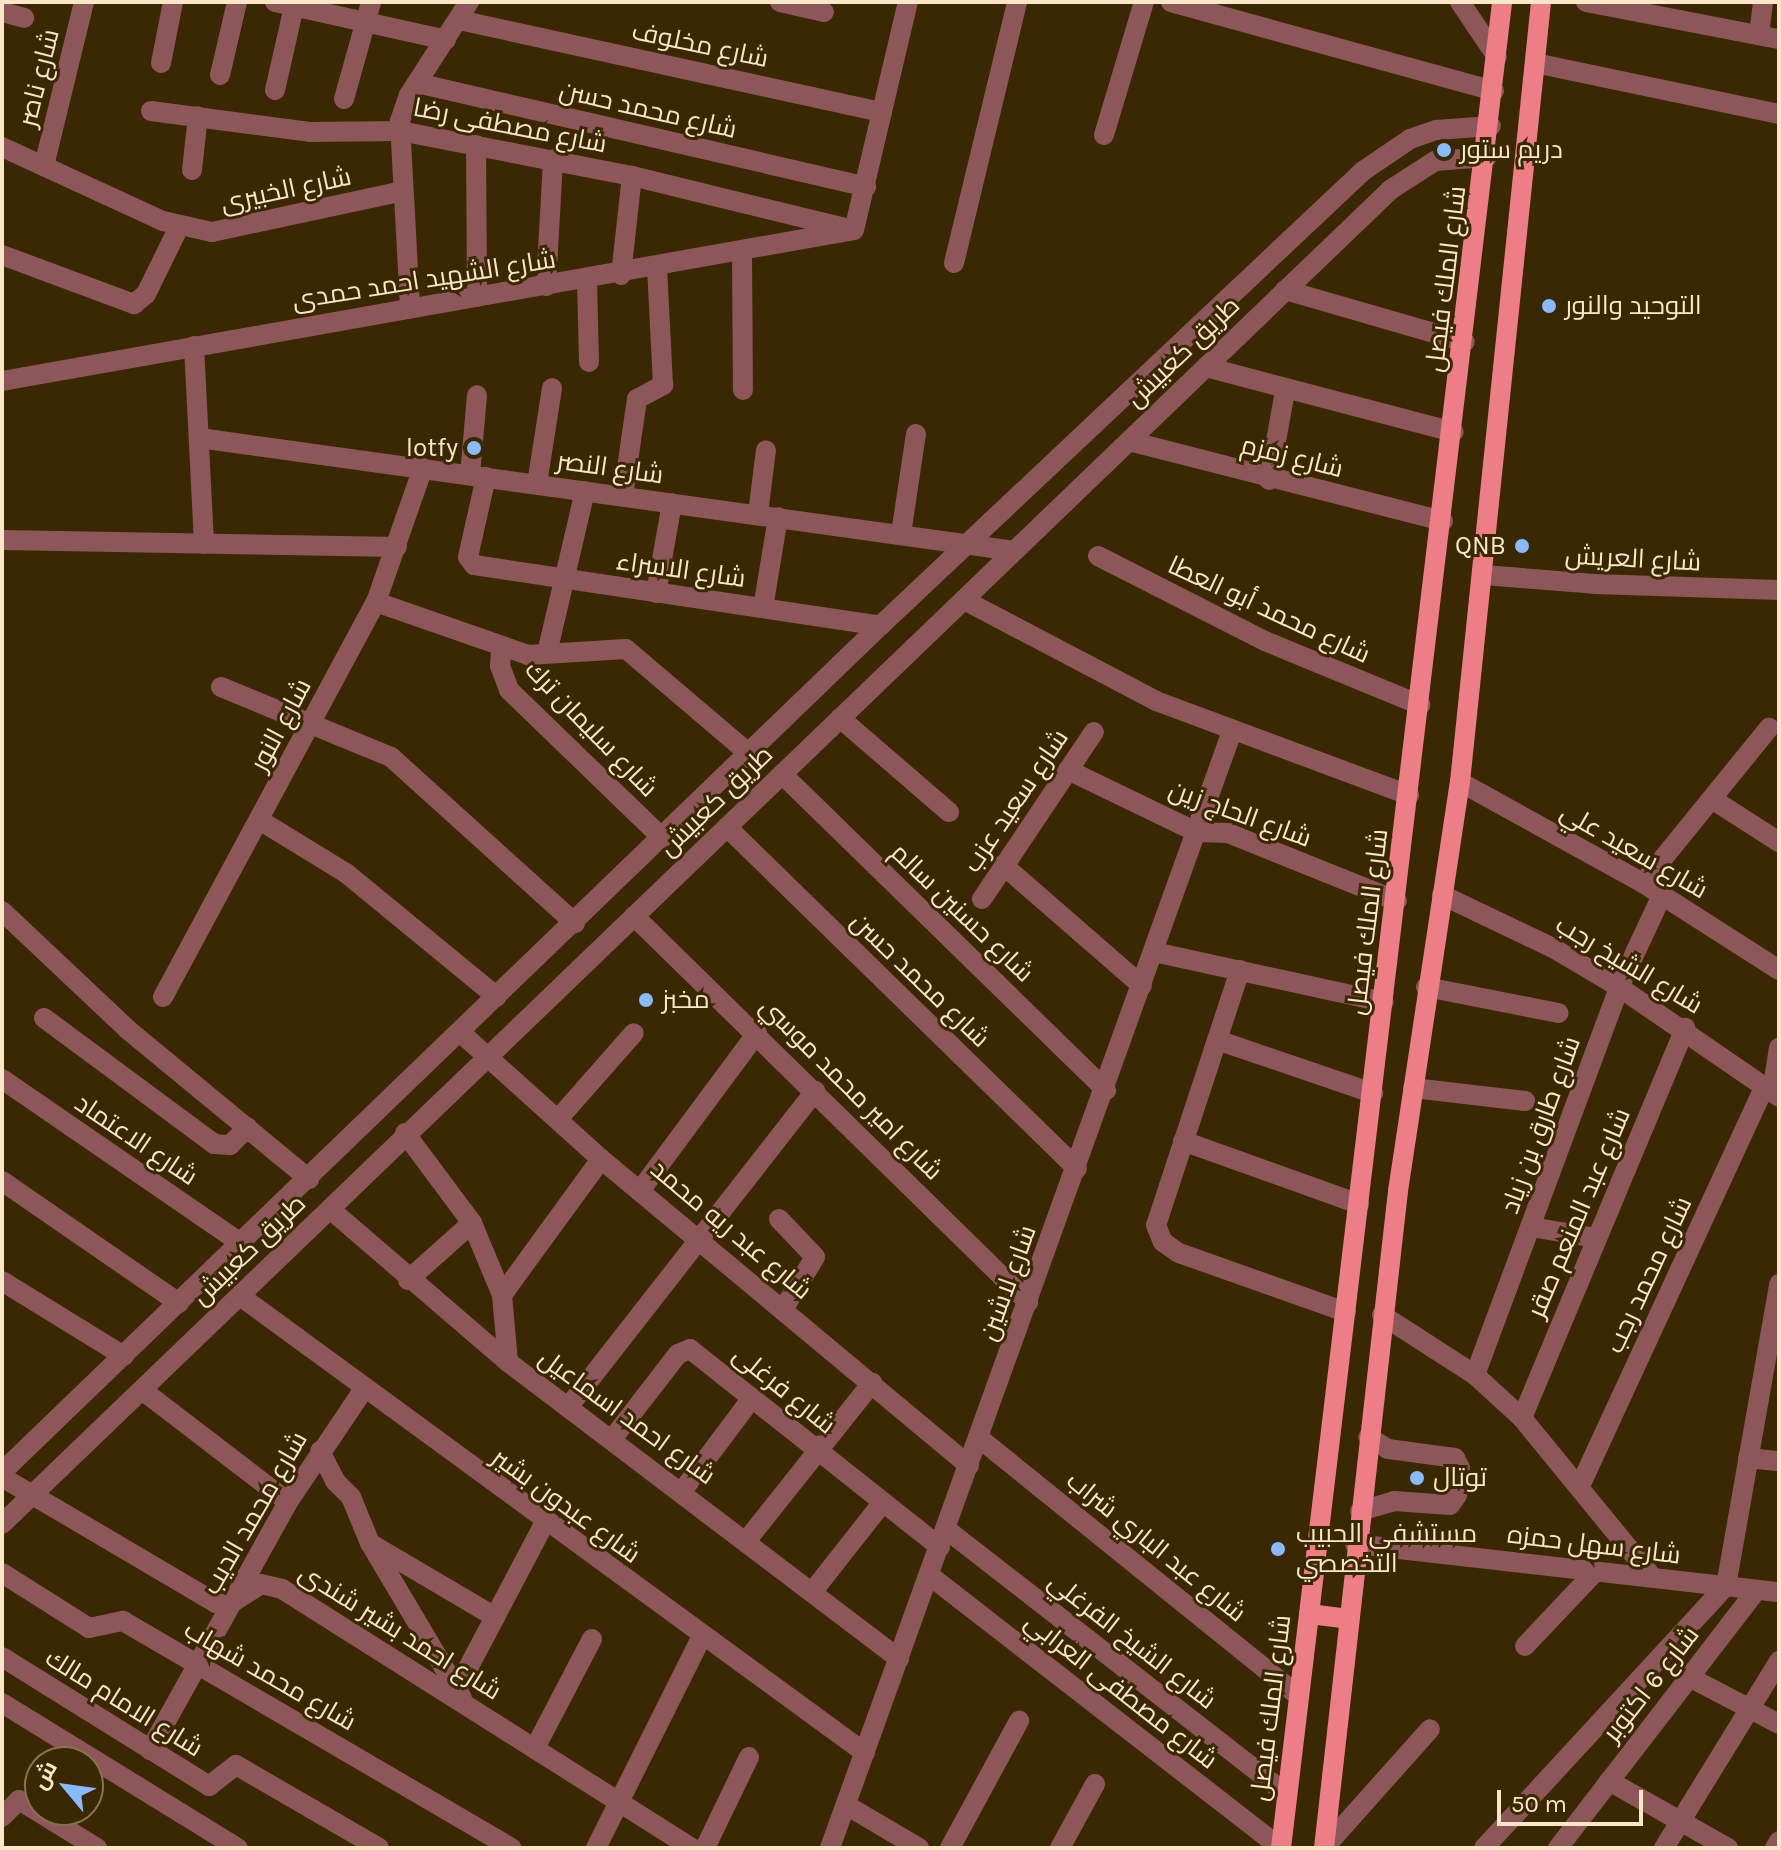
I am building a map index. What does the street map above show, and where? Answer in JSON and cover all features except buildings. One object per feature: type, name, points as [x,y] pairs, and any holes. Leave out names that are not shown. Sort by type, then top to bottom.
[{"type":"main road","name":"شارع الملك فيصل","points":[[1281,1848],[1491,126],[1502,2]]},
{"type":"main road","points":[[1324,1848],[1382,1315],[1426,987],[1460,782],[1484,575],[1541,2]]},
{"type":"main road","points":[[1309,1614],[1347,1619]]},
{"type":"street","name":"شارع ناصر","points":[[44,166],[84,2]]},
{"type":"street","points":[[161,63],[173,2]]},
{"type":"street","points":[[220,75],[237,2]]},
{"type":"street","points":[[780,2],[824,12]]},
{"type":"street","points":[[854,230],[908,2]]},
{"type":"street","points":[[954,263],[1017,2]]},
{"type":"street","points":[[1104,135],[1144,2]]},
{"type":"street","points":[[1171,2],[1494,91]]},
{"type":"street","points":[[1460,2],[1497,57]]},
{"type":"street","points":[[1586,2],[1769,37],[1763,2]]},
{"type":"street","points":[[275,90],[288,3],[368,12],[446,40]]},
{"type":"street","points":[[410,307],[400,131],[403,108],[464,11]]},
{"type":"street","name":"شارع مخلوف","points":[[464,11],[882,112]]},
{"type":"street","points":[[2,12],[24,18]]},
{"type":"street","points":[[344,99],[368,12]]},
{"type":"street","points":[[1535,63],[1779,114]]},
{"type":"street","name":"شارع محمد حسن","points":[[417,83],[866,187]]},
{"type":"street","name":"شارع مصطفى رضا","points":[[151,111],[310,132],[400,131],[632,176],[854,230]]},
{"type":"street","points":[[192,170],[198,116]]},
{"type":"street","name":"طريق كعبيش","points":[[2,1475],[880,626],[1204,318],[1386,153],[1436,130],[1491,126]]},
{"type":"street","points":[[476,145],[477,297]]},
{"type":"street","name":"شارع الخبيرى","points":[[2,147],[179,227],[232,231],[403,191]]},
{"type":"street","name":"طريق كعبيش","points":[[2,1524],[405,1133],[1410,173],[1435,161],[1487,157]]},
{"type":"street","points":[[546,286],[553,159]]},
{"type":"street","points":[[621,275],[632,176]]},
{"type":"street","points":[[2,255],[134,304],[146,294],[179,227]]},
{"type":"street","name":"شارع الشهيد احمد حمدى","points":[[2,381],[410,307],[621,275],[854,230]]},
{"type":"street","points":[[742,253],[743,390]]},
{"type":"street","points":[[623,496],[637,399],[663,385],[657,268]]},
{"type":"street","points":[[587,280],[589,362]]},
{"type":"street","points":[[1285,290],[1465,342]]},
{"type":"street","points":[[1204,318],[1229,344]]},
{"type":"street","points":[[194,346],[204,544]]},
{"type":"street","points":[[1206,367],[1285,391],[1454,432]]},
{"type":"street","points":[[537,484],[552,388]]},
{"type":"street","points":[[1269,480],[1285,391]]},
{"type":"street","points":[[477,395],[478,476]]},
{"type":"street","points":[[901,534],[916,434]]},
{"type":"street","name":"شارع النصر","points":[[199,438],[1014,551]]},
{"type":"street","name":"شارع زمزم","points":[[1129,441],[1269,480],[1443,521]]},
{"type":"street","points":[[763,608],[768,515],[766,450]]},
{"type":"street","name":"شارع النور","points":[[163,997],[261,821],[376,602],[423,468]]},
{"type":"street","name":"شارع الاسراء","points":[[478,476],[468,557],[474,565],[880,626]]},
{"type":"street","points":[[547,653],[585,491]]},
{"type":"street","points":[[656,593],[672,503]]},
{"type":"street","points":[[2,540],[397,547]]},
{"type":"street","name":"شارع محمد أبو العطا","points":[[1098,556],[1265,641],[1420,705]]},
{"type":"street","name":"شارع العريش","points":[[1484,575],[1656,588],[1779,590]]},
{"type":"street","points":[[964,600],[1082,666],[1231,734],[1409,795]]},
{"type":"street","points":[[376,602],[501,649],[547,653],[626,649],[748,753]]},
{"type":"street","name":"شارع سليمان ترك","points":[[501,649],[500,666],[509,690],[662,838]]},
{"type":"street","points":[[221,687],[405,767],[575,923]]},
{"type":"street","points":[[840,718],[949,812]]},
{"type":"street","points":[[1643,883],[1769,728]]},
{"type":"street","name":"شارع سعيد عزب","points":[[982,899],[1094,732]]},
{"type":"street","name":"شارع لاشين","points":[[830,1848],[1106,1090],[1231,734]]},
{"type":"street","name":"شارع الحاج زين","points":[[1068,770],[1196,832],[1228,833],[1397,901]]},
{"type":"street","name":"شارع حسنين سالم","points":[[782,774],[1106,1090]]},
{"type":"street","name":"شارع سعيد علي","points":[[1460,782],[1643,883],[1779,970]]},
{"type":"street","points":[[1712,799],[1779,842]]},
{"type":"street","points":[[261,821],[346,873],[497,997]]},
{"type":"street","name":"شارع محمد حسن","points":[[727,827],[1077,1169]]},
{"type":"street","points":[[1003,865],[1142,986]]},
{"type":"street","name":"شارع الشيخ رجب","points":[[1442,895],[1553,948],[1619,987],[1685,1028],[1772,1092]]},
{"type":"street","name":"شارع طارق بن زياد","points":[[1475,1375],[1619,987],[1662,895]]},
{"type":"street","points":[[2,911],[127,1029],[309,1179]]},
{"type":"street","name":"شارع امير محمد موسي","points":[[634,916],[757,1033],[1028,1302]]},
{"type":"street","points":[[1154,952],[1384,1002]]},
{"type":"street","points":[[1240,970],[1156,1225],[1163,1242],[1179,1253],[1346,1312]]},
{"type":"street","points":[[1426,987],[1558,1013]]},
{"type":"street","points":[[44,1018],[214,1144],[230,1145],[248,1127]]},
{"type":"street","name":"شارع عبد المنعم صقر","points":[[1522,1418],[1685,1028]]},
{"type":"street","name":"شارع عبد ريه محمد","points":[[461,1033],[601,1159],[642,1188],[969,1466]]},
{"type":"street","points":[[559,1118],[634,1033]]},
{"type":"street","points":[[642,1188],[757,1033]]},
{"type":"street","points":[[1217,1040],[1373,1093]]},
{"type":"street","name":"شارع محمد رجب","points":[[1580,1486],[1772,1092],[1779,1048]]},
{"type":"street","name":"شارع الاعتماد","points":[[2,1079],[241,1243]]},
{"type":"street","points":[[1413,1088],[1525,1101]]},
{"type":"street","points":[[569,1406],[815,1091]]},
{"type":"street","points":[[405,1133],[472,1223],[502,1295],[508,1362]]},
{"type":"street","points":[[1183,1141],[1359,1204]]},
{"type":"street","points":[[502,1295],[601,1159]]},
{"type":"street","points":[[2,1181],[179,1303]]},
{"type":"street","name":"شارع احمد اسماعيل","points":[[330,1209],[408,1280],[508,1362],[683,1490],[899,1659]]},
{"type":"street","points":[[779,1219],[812,1251],[815,1261],[784,1308]]},
{"type":"street","points":[[408,1280],[472,1223]]},
{"type":"street","points":[[1531,1227],[1597,1238]]},
{"type":"street","points":[[2,1281],[124,1356]]},
{"type":"street","points":[[1484,1848],[1726,1586],[1748,1458],[1773,1352],[1779,1284]]},
{"type":"street","name":"شارع عبدون بشير","points":[[240,1296],[545,1522],[865,1753]]},
{"type":"street","points":[[1382,1315],[1475,1375],[1522,1418],[1652,1577]]},
{"type":"street","name":"شارع فرغلى","points":[[613,1438],[686,1348],[883,1502],[943,1538]]},
{"type":"street","points":[[747,1540],[872,1383]]},
{"type":"street","name":"شارع محمد الديب","points":[[150,1750],[288,1502],[364,1389]]},
{"type":"street","points":[[142,1390],[288,1502]]},
{"type":"street","points":[[683,1490],[752,1398]]},
{"type":"street","points":[[1360,1511],[1394,1501],[1450,1505],[1458,1482],[1455,1458],[1388,1449],[1368,1437]]},
{"type":"street","name":"شارع عبد الباري شراب","points":[[979,1438],[1299,1696]]},
{"type":"street","points":[[320,1451],[335,1481],[351,1497],[370,1543],[460,1696]]},
{"type":"street","points":[[1748,1458],[1779,1461]]},
{"type":"street","points":[[2,1475],[32,1496],[216,1603],[233,1602]]},
{"type":"street","points":[[813,1591],[883,1502]]},
{"type":"street","points":[[460,1696],[495,1617],[545,1522]]},
{"type":"street","name":"شارع الشيخ الفرغلي","points":[[943,1538],[1287,1794]]},
{"type":"street","points":[[370,1543],[495,1617]]},
{"type":"street","name":"شارع سهل حمزه","points":[[1355,1544],[1779,1592]]},
{"type":"street","points":[[1525,1646],[1596,1571]]},
{"type":"street","name":"شارع محمد شهاب","points":[[2,1573],[89,1628],[98,1630],[119,1619],[511,1848]]},
{"type":"street","name":"شارع مصطفى العرابي","points":[[929,1575],[1281,1848]]},
{"type":"street","name":"شارع احمد بشير شندى","points":[[233,1602],[261,1584],[282,1589],[460,1696],[692,1848]]},
{"type":"street","name":"شارع 6 اكتوبر","points":[[1558,1848],[1757,1590]]},
{"type":"street","points":[[596,1848],[702,1636]]},
{"type":"street","points":[[535,1748],[592,1639]]},
{"type":"street","name":"شارع الامام مالك","points":[[2,1657],[212,1787],[230,1767],[238,1766],[379,1848]]},
{"type":"street","points":[[1664,1848],[1779,1661]]},
{"type":"street","points":[[1689,1677],[1779,1724]]},
{"type":"street","points":[[2,1703],[238,1848]]},
{"type":"street","points":[[950,1848],[1019,1721]]},
{"type":"street","points":[[1324,1848],[1430,1729]]},
{"type":"street","points":[[705,1848],[749,1757]]},
{"type":"street","points":[[1609,1781],[1728,1848]]},
{"type":"street","points":[[1060,1848],[1095,1784]]},
{"type":"street","points":[[2,1817],[19,1800],[97,1848]]},
{"type":"street","points":[[846,1805],[919,1848]]},
{"type":"street","points":[[1775,1848],[1779,1841]]},
{"type":"place","name":"دريم ستور","points":[[1444,150]]},
{"type":"place","name":"التوحيد والنور","points":[[1549,306]]},
{"type":"place","name":"lotfy","points":[[474,448]]},
{"type":"place","name":"QNB","points":[[1522,546]]},
{"type":"place","name":"مخبز","points":[[646,1000]]},
{"type":"place","name":"توتال","points":[[1417,1478]]},
{"type":"place","name":"مستشفى الحبيب التخصصي","points":[[1278,1549]]}]
